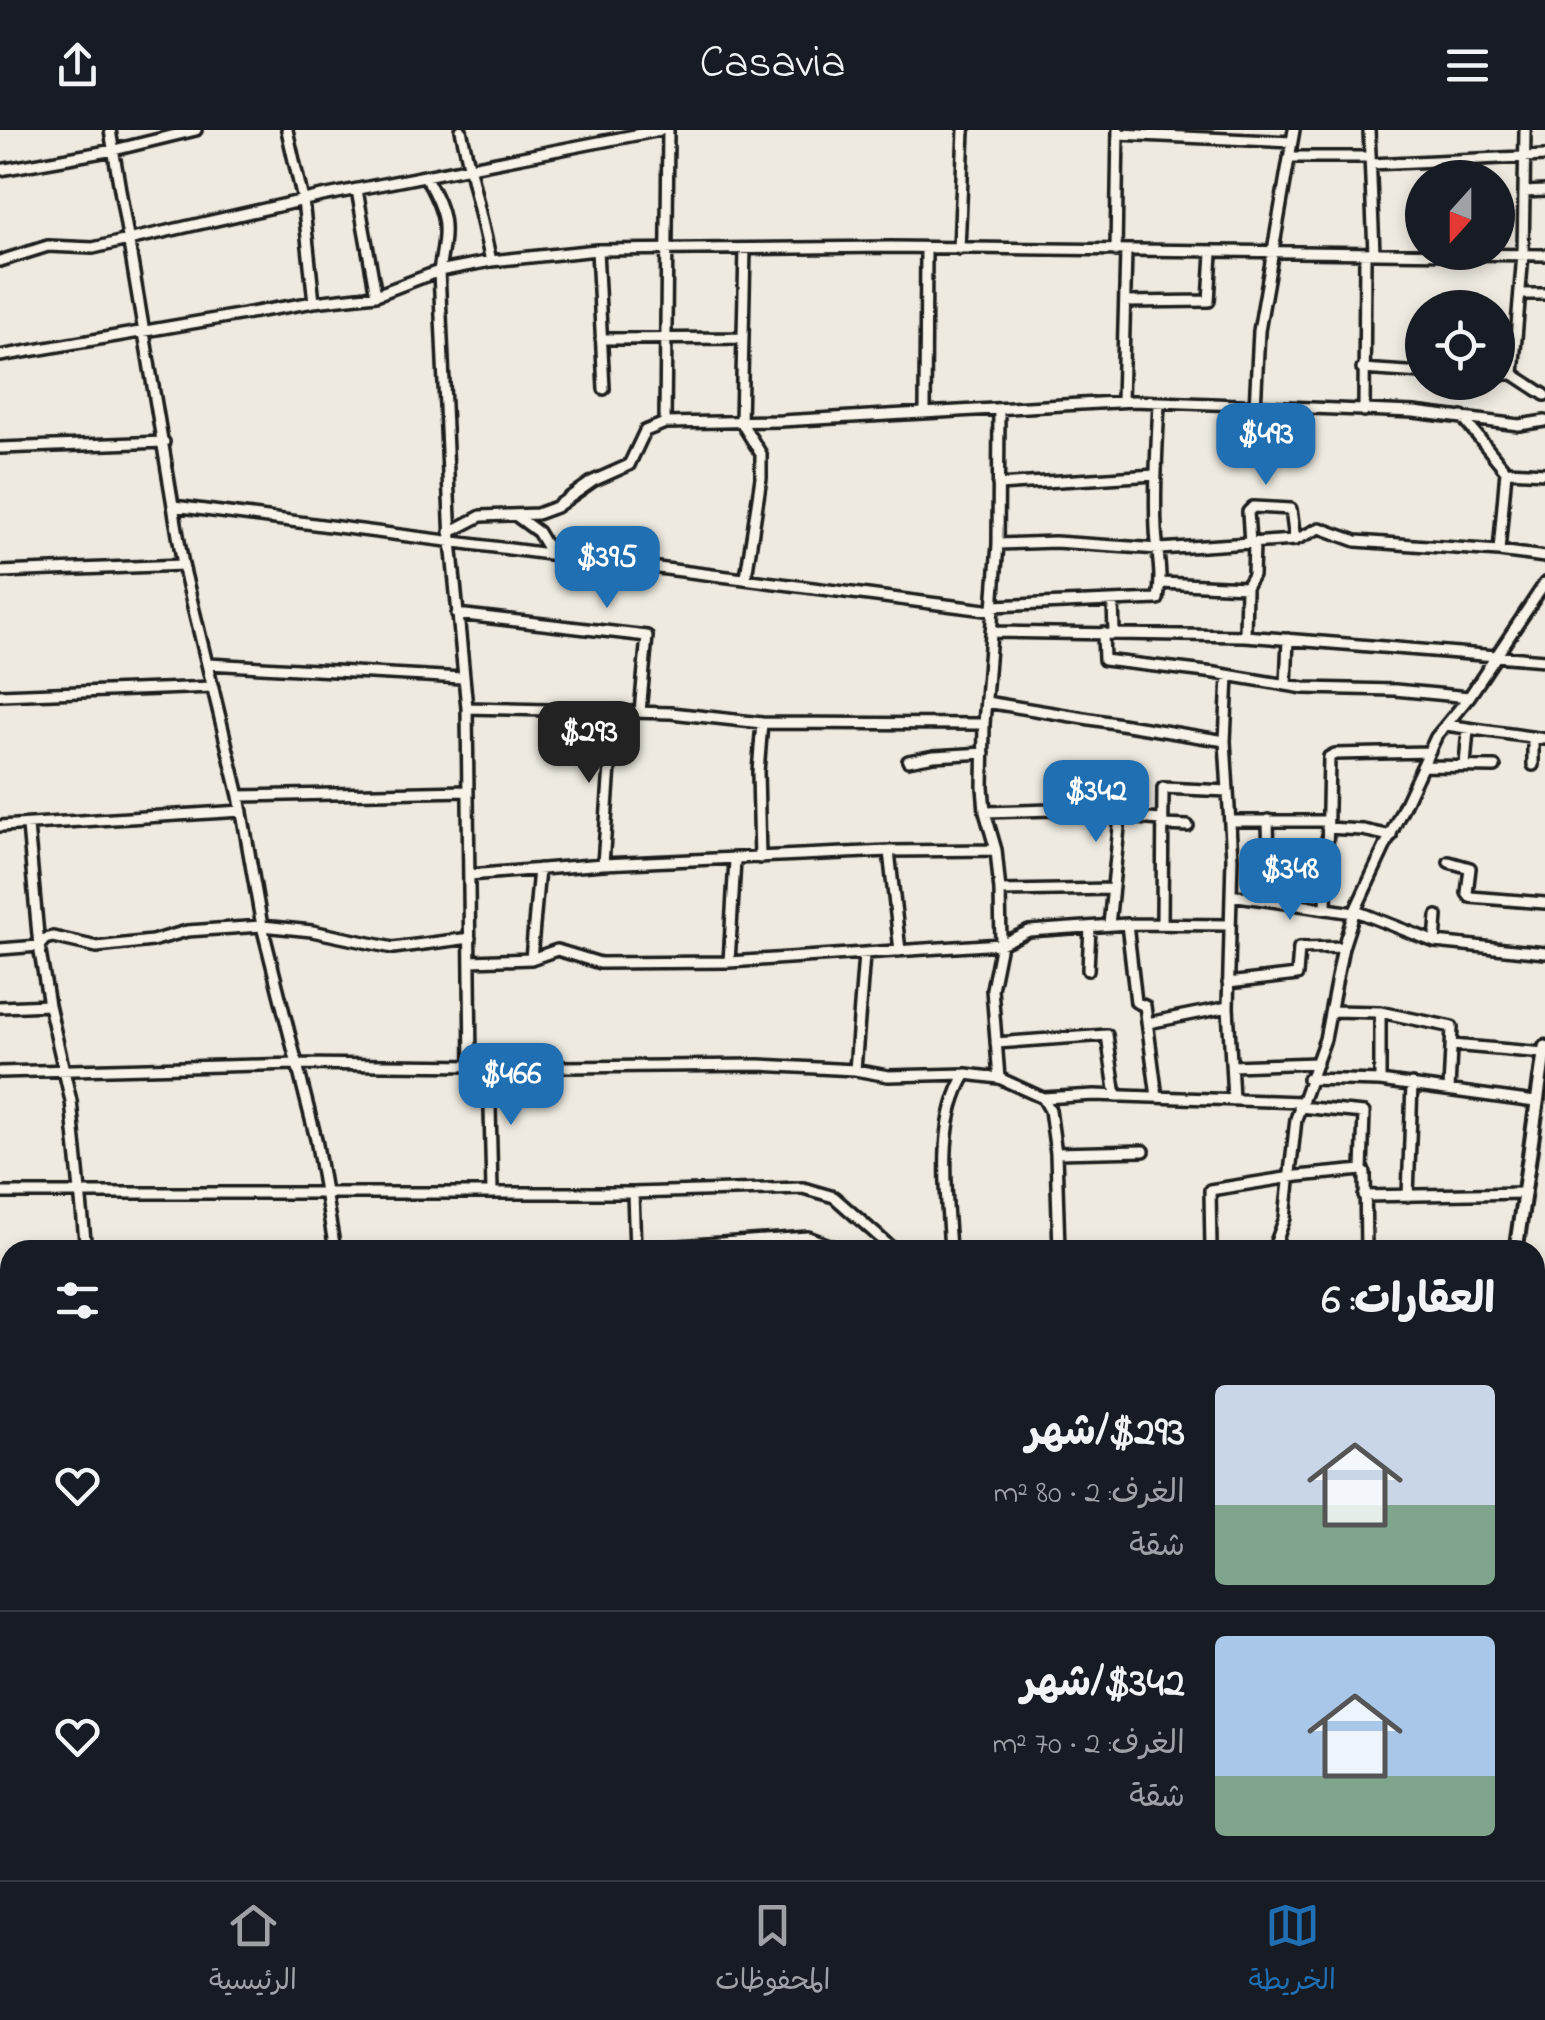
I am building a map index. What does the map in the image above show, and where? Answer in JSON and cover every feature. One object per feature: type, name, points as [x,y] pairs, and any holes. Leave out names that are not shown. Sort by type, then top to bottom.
[{"type":"street","points":[[110,130],[183,565],[239,796],[262,926],[326,1191],[333,1240]]},
{"type":"street","points":[[0,170],[114,150],[196,130]]},
{"type":"street","points":[[287,130],[303,200],[314,302]]},
{"type":"street","points":[[461,130],[491,261]]},
{"type":"street","points":[[0,260],[48,246],[93,248],[303,200],[664,130],[668,250],[664,423]]},
{"type":"street","points":[[959,248],[964,130]]},
{"type":"street","points":[[1255,408],[1260,331],[1294,130]]},
{"type":"street","points":[[1364,411],[1370,130]]},
{"type":"street","points":[[1515,351],[1523,254],[1525,130]]},
{"type":"street","points":[[1122,401],[1125,302],[1118,132],[1292,142]]},
{"type":"street","points":[[1289,157],[1371,160],[1545,156]]},
{"type":"street","points":[[425,176],[446,223],[439,271],[450,537],[467,708],[471,1066]]},
{"type":"street","points":[[357,190],[376,295]]},
{"type":"street","points":[[1524,192],[1545,191]]},
{"type":"street","points":[[924,413],[926,248]]},
{"type":"street","points":[[0,356],[314,302],[376,295],[439,271],[491,261],[596,250],[959,248],[1545,255]]},
{"type":"street","points":[[596,250],[604,389]]},
{"type":"street","points":[[745,250],[741,422],[761,454],[746,577]]},
{"type":"street","points":[[1125,302],[1210,301],[1212,253]]},
{"type":"street","points":[[1520,294],[1545,294]]},
{"type":"street","points":[[601,339],[743,338]]},
{"type":"street","points":[[1362,369],[1405,372]]},
{"type":"street","points":[[1515,375],[1545,396]]},
{"type":"street","points":[[450,537],[480,516],[537,514],[556,507],[593,481],[629,464],[645,431],[664,423],[1122,401],[1364,411],[1519,425],[1545,421]]},
{"type":"street","points":[[174,506],[450,537],[993,608],[1158,599],[1161,582],[1155,475],[1159,404]]},
{"type":"street","points":[[999,409],[998,544],[984,724],[985,812],[996,850],[1000,891],[1002,944],[992,989],[999,1078]]},
{"type":"street","points":[[1462,417],[1506,471],[1499,550]]},
{"type":"street","points":[[0,448],[164,442]]},
{"type":"street","points":[[1506,471],[1545,473]]},
{"type":"street","points":[[998,485],[1155,475]]},
{"type":"street","points":[[1246,636],[1246,588],[1253,575],[1248,512],[1253,508],[1292,508],[1296,540]]},
{"type":"street","points":[[513,514],[538,532],[550,552]]},
{"type":"street","points":[[998,544],[1054,542],[1159,549],[1296,540],[1320,528],[1356,541],[1499,550],[1545,557]]},
{"type":"street","points":[[0,572],[183,565]]},
{"type":"street","points":[[1161,582],[1246,588]]},
{"type":"street","points":[[1277,1240],[1285,1218],[1300,1104],[1317,1063],[1343,947],[1355,912],[1428,752],[1545,583]]},
{"type":"street","points":[[1113,602],[1104,660],[1286,685],[1469,696]]},
{"type":"street","points":[[457,614],[647,636],[640,712]]},
{"type":"street","points":[[990,632],[1246,636],[1545,660]]},
{"type":"street","points":[[1286,685],[1288,640]]},
{"type":"street","points":[[208,664],[462,678]]},
{"type":"street","points":[[1228,676],[1231,895],[1228,1007],[1233,1099]]},
{"type":"street","points":[[0,696],[212,687]]},
{"type":"street","points":[[986,702],[1226,741]]},
{"type":"street","points":[[467,708],[640,712],[762,724],[984,724]]},
{"type":"street","points":[[604,864],[614,711]]},
{"type":"street","points":[[760,858],[758,772],[762,724]]},
{"type":"street","points":[[1446,724],[1545,739]]},
{"type":"street","points":[[1465,765],[1468,729]]},
{"type":"street","points":[[1532,765],[1533,738]]},
{"type":"street","points":[[1326,908],[1327,760],[1330,756],[1428,752]]},
{"type":"street","points":[[908,761],[984,754]]},
{"type":"street","points":[[1423,766],[1495,767]]},
{"type":"street","points":[[1162,923],[1163,788],[1228,791]]},
{"type":"street","points":[[239,796],[467,791]]},
{"type":"street","points":[[985,812],[1051,810],[1188,826]]},
{"type":"street","points":[[0,826],[242,811]]},
{"type":"street","points":[[1109,926],[1120,818]]},
{"type":"street","points":[[1230,820],[1327,824],[1391,836]]},
{"type":"street","points":[[1268,820],[1270,867],[1289,868]]},
{"type":"street","points":[[28,826],[39,946],[71,1102],[85,1240]]},
{"type":"street","points":[[469,875],[604,864],[996,850]]},
{"type":"street","points":[[889,851],[900,951]]},
{"type":"street","points":[[730,962],[735,860]]},
{"type":"street","points":[[1449,862],[1470,868],[1470,896],[1545,902]]},
{"type":"street","points":[[531,959],[539,870]]},
{"type":"street","points":[[1000,891],[1112,890]]},
{"type":"street","points":[[1231,895],[1355,912],[1436,942],[1545,953]]},
{"type":"street","points":[[1436,942],[1437,916]]},
{"type":"street","points":[[471,962],[531,959],[557,950],[600,963],[730,962],[1002,944],[1029,931],[1127,924],[1230,925]]},
{"type":"street","points":[[1127,924],[1137,1005],[1145,1006],[1158,1098]]},
{"type":"street","points":[[39,946],[44,939],[52,938],[97,947],[152,942],[187,931],[262,926],[312,931],[393,948],[470,938]]},
{"type":"street","points":[[1088,970],[1090,927]]},
{"type":"street","points":[[0,949],[39,946]]},
{"type":"street","points":[[1228,983],[1296,975],[1299,948],[1343,947]]},
{"type":"street","points":[[856,1070],[864,954]]},
{"type":"street","points":[[0,1007],[49,1005]]},
{"type":"street","points":[[1148,1023],[1228,1007]]},
{"type":"street","points":[[1330,1011],[1380,1012],[1452,1027],[1450,1090]]},
{"type":"street","points":[[1380,1012],[1380,1081]]},
{"type":"street","points":[[996,1043],[1107,1035],[1116,1096]]},
{"type":"street","points":[[1452,1046],[1544,1050],[1517,1240]]},
{"type":"street","points":[[1232,1066],[1317,1063]]},
{"type":"street","points":[[0,1072],[296,1064],[759,1065],[856,1070],[888,1076],[966,1074],[999,1078],[1044,1098],[1116,1096],[1300,1104],[1364,1114],[1366,1240]]},
{"type":"street","points":[[489,1067],[492,1190]]},
{"type":"street","points":[[950,1240],[950,1127],[956,1089],[966,1074]]},
{"type":"street","points":[[1308,1080],[1412,1084],[1535,1102]]},
{"type":"street","points":[[1408,1196],[1412,1084]]},
{"type":"street","points":[[1044,1098],[1053,1123],[1059,1240]]},
{"type":"street","points":[[1056,1153],[1144,1151]]},
{"type":"street","points":[[1211,1240],[1210,1190],[1362,1170]]},
{"type":"street","points":[[0,1193],[492,1190],[633,1193],[812,1189],[834,1197],[883,1240]]},
{"type":"street","points":[[633,1193],[635,1240]]},
{"type":"street","points":[[1364,1196],[1524,1193]]},
{"type":"street","points":[[779,1240],[814,1240]]}]
